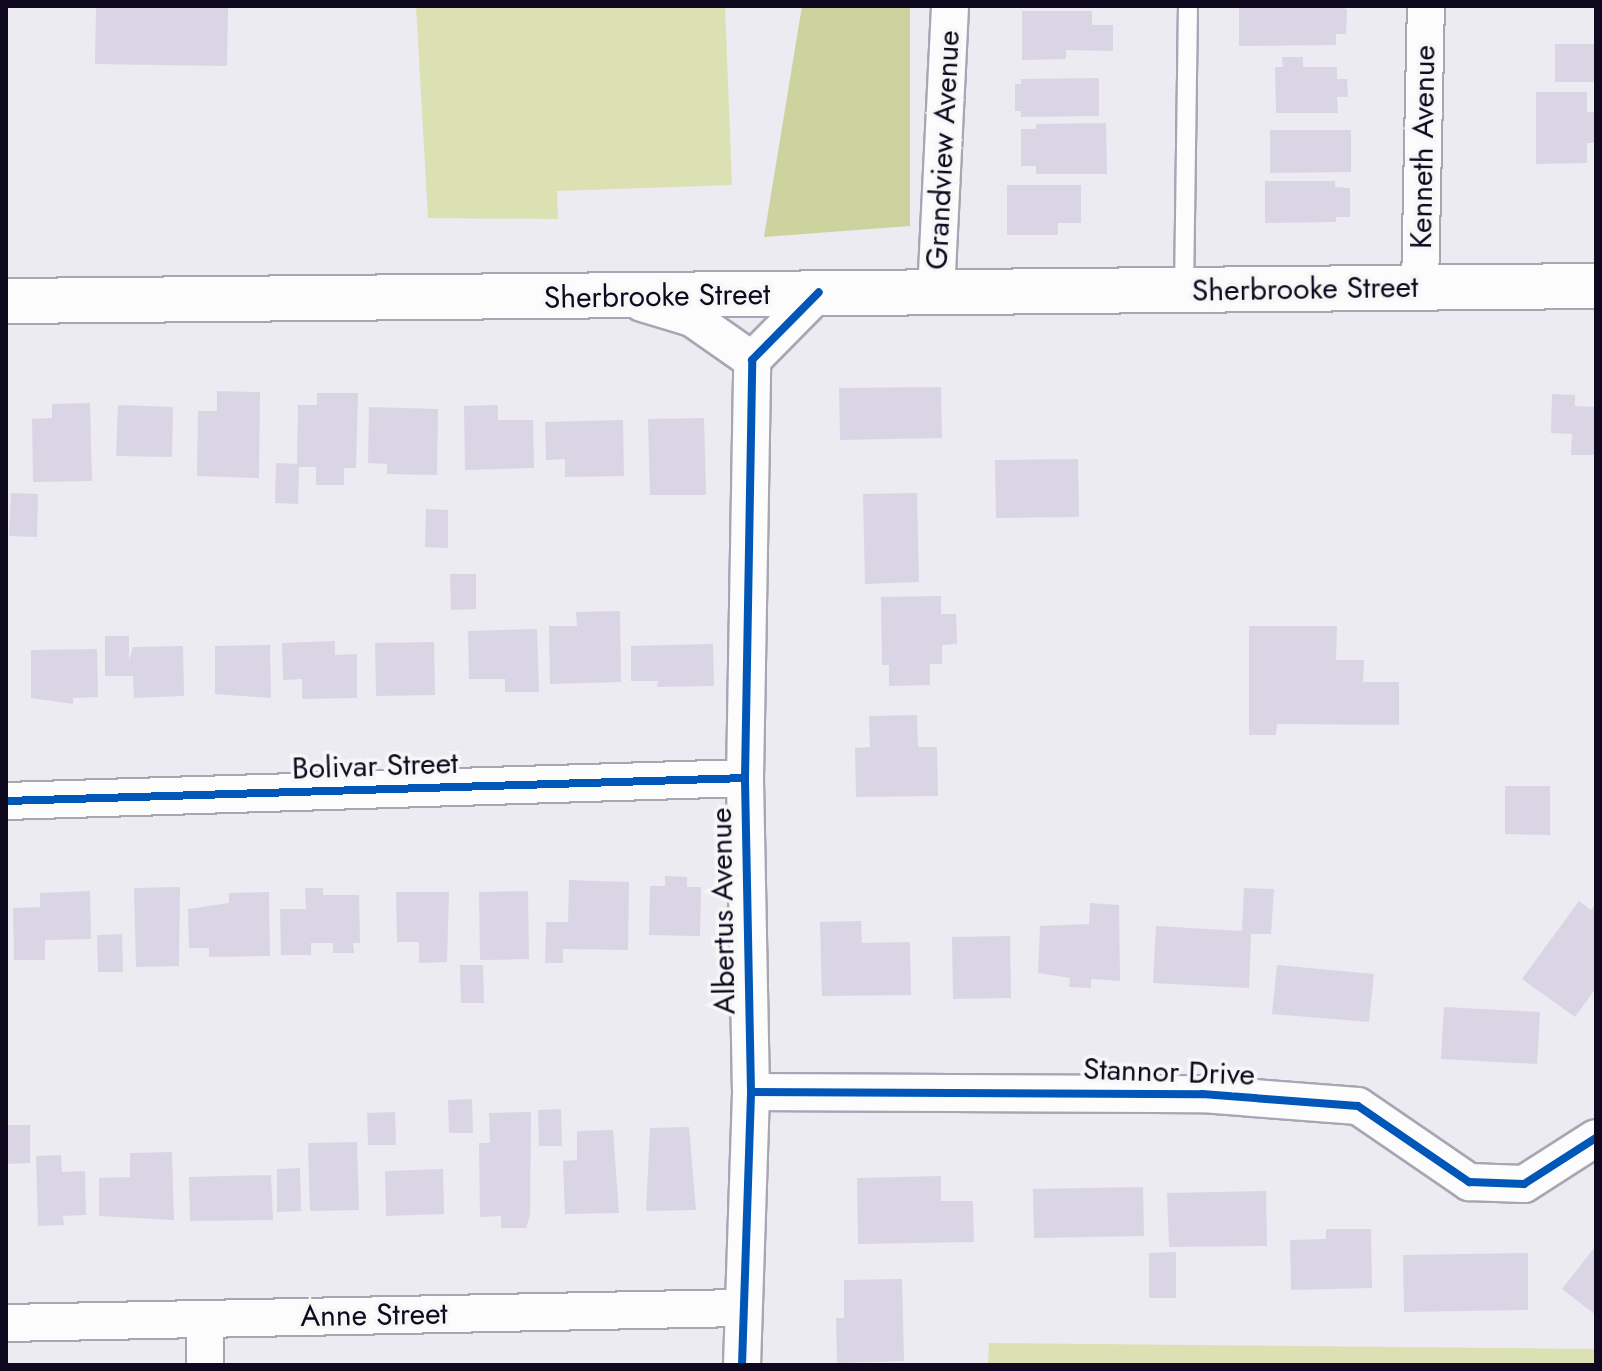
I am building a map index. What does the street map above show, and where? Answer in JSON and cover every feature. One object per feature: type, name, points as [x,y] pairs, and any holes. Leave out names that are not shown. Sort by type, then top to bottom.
[{"type":"main road","name":"Sherbrooke Street","points":[[6,301],[626,298],[819,292],[1596,286]]},
{"type":"street","name":"Grandview Avenue","points":[[936,293],[950,6]]},
{"type":"street","name":"Kenneth Avenue","points":[[1420,287],[1426,6]]},
{"type":"street","points":[[626,298],[692,318],[752,360],[819,292]]},
{"type":"street","name":"Albertus Avenue","points":[[742,1365],[751,1092],[745,778],[752,360]]},
{"type":"street","name":"Bolivar Street","points":[[6,801],[745,778]]},
{"type":"street","name":"Stannor Drive","points":[[751,1092],[1202,1094],[1358,1106],[1469,1182],[1524,1184],[1596,1138]]},
{"type":"street","name":"Anne Street","points":[[6,1323],[742,1308]]},
{"type":"street","points":[[205,1319],[205,1365]]},
{"type":"lane","points":[[1184,291],[1188,6]]},
{"type":"green space","points":[[416,6],[725,6],[732,185],[557,191],[558,219],[428,218]]},
{"type":"green space","points":[[802,6],[910,6],[910,226],[764,237]]},
{"type":"green space","points":[[989,1343],[1596,1349],[1596,1365],[988,1365]]},
{"type":"building","points":[[96,6],[228,6],[227,66],[95,64]]},
{"type":"building","points":[[1239,6],[1336,6],[1347,9],[1346,34],[1336,34],[1336,45],[1239,46]]},
{"type":"building","points":[[1022,11],[1092,11],[1092,25],[1113,25],[1113,51],[1066,50],[1066,59],[1022,60]]},
{"type":"building","points":[[1555,44],[1596,44],[1596,82],[1555,82]]},
{"type":"building","points":[[1282,57],[1303,57],[1303,67],[1337,67],[1337,79],[1347,79],[1348,97],[1337,97],[1338,113],[1276,113],[1275,67],[1283,67]]},
{"type":"building","points":[[1099,78],[1099,116],[1021,117],[1021,111],[1015,111],[1015,84],[1021,84],[1021,79]]},
{"type":"building","points":[[1536,92],[1587,92],[1587,112],[1595,112],[1594,143],[1587,143],[1587,163],[1536,164]]},
{"type":"building","points":[[1106,123],[1107,174],[1036,174],[1036,166],[1021,166],[1021,129],[1036,129],[1036,124]]},
{"type":"building","points":[[1270,130],[1351,130],[1351,172],[1270,173]]},
{"type":"building","points":[[1265,181],[1335,181],[1335,187],[1350,188],[1350,217],[1336,217],[1336,222],[1265,223]]},
{"type":"building","points":[[1007,185],[1081,185],[1081,223],[1058,223],[1058,235],[1007,235]]},
{"type":"building","points":[[941,387],[942,438],[840,440],[839,388]]},
{"type":"building","points":[[217,391],[260,392],[259,478],[197,476],[198,411],[217,411]]},
{"type":"building","points":[[317,393],[358,393],[356,468],[344,468],[344,485],[316,485],[316,467],[299,467],[298,504],[275,503],[276,463],[297,464],[298,405],[317,405]]},
{"type":"building","points":[[1552,394],[1575,395],[1575,406],[1596,407],[1596,455],[1571,455],[1572,434],[1551,433]]},
{"type":"building","points":[[90,403],[92,481],[33,482],[32,419],[52,418],[52,404]]},
{"type":"building","points":[[118,405],[173,407],[172,457],[116,456]]},
{"type":"building","points":[[498,405],[498,420],[533,420],[534,468],[465,470],[464,406]]},
{"type":"building","points":[[369,407],[438,409],[437,475],[387,474],[387,464],[368,463]]},
{"type":"building","points":[[704,418],[706,495],[650,495],[648,419]]},
{"type":"building","points":[[623,420],[624,476],[565,477],[565,459],[546,460],[545,422]]},
{"type":"building","points":[[1078,459],[1079,517],[996,518],[995,460]]},
{"type":"building","points":[[11,493],[38,494],[37,537],[9,536]]},
{"type":"building","points":[[917,493],[919,582],[865,584],[863,494]]},
{"type":"building","points":[[426,509],[448,510],[448,548],[425,547]]},
{"type":"building","points":[[450,574],[476,574],[476,609],[451,610]]},
{"type":"building","points":[[941,596],[941,614],[956,614],[957,644],[942,645],[942,664],[930,664],[930,685],[889,686],[889,665],[882,665],[881,597]]},
{"type":"building","points":[[620,611],[621,682],[550,684],[549,626],[577,626],[576,612]]},
{"type":"building","points":[[1249,626],[1337,626],[1336,660],[1364,660],[1363,682],[1399,682],[1399,725],[1277,724],[1276,735],[1249,735]]},
{"type":"building","points":[[537,629],[539,692],[505,692],[505,679],[469,679],[468,631]]},
{"type":"building","points":[[105,636],[129,636],[129,661],[133,647],[183,646],[184,696],[134,698],[133,676],[105,676]]},
{"type":"building","points":[[335,641],[335,655],[357,654],[357,698],[302,699],[302,679],[283,680],[282,643]]},
{"type":"building","points":[[434,642],[435,695],[376,696],[375,643]]},
{"type":"building","points":[[713,644],[714,686],[657,687],[658,681],[631,681],[631,646]]},
{"type":"building","points":[[270,645],[271,698],[215,694],[215,646]]},
{"type":"building","points":[[97,649],[98,697],[73,698],[73,704],[31,698],[31,650]]},
{"type":"building","points":[[917,715],[918,747],[937,747],[938,796],[856,797],[855,748],[870,747],[869,716]]},
{"type":"building","points":[[1505,786],[1550,786],[1550,835],[1505,834]]},
{"type":"building","points":[[665,876],[687,877],[687,887],[701,887],[700,936],[649,935],[650,886],[665,886]]},
{"type":"building","points":[[569,880],[629,882],[628,950],[563,949],[563,963],[545,963],[546,922],[568,922]]},
{"type":"building","points":[[180,887],[179,966],[136,967],[134,888]]},
{"type":"building","points":[[305,888],[323,888],[323,895],[359,895],[360,943],[353,943],[354,953],[333,953],[333,943],[311,943],[311,955],[281,955],[280,909],[306,909]]},
{"type":"building","points":[[1244,888],[1274,889],[1271,934],[1251,934],[1249,988],[1153,983],[1156,926],[1242,931]]},
{"type":"building","points":[[90,891],[91,939],[45,940],[45,960],[14,960],[13,908],[40,907],[40,893]]},
{"type":"building","points":[[528,891],[529,959],[480,960],[479,892]]},
{"type":"building","points":[[269,892],[270,956],[209,957],[209,948],[189,948],[188,909],[229,903],[229,893]]},
{"type":"building","points":[[396,892],[449,892],[447,962],[419,963],[419,942],[397,942]]},
{"type":"building","points":[[1579,901],[1591,910],[1596,903],[1596,988],[1575,1017],[1522,979]]},
{"type":"building","points":[[1090,903],[1119,905],[1120,981],[1091,979],[1091,988],[1069,987],[1070,978],[1038,973],[1040,926],[1089,924]]},
{"type":"building","points":[[861,921],[862,943],[910,942],[911,995],[822,996],[820,922]]},
{"type":"building","points":[[122,934],[123,972],[98,972],[97,935]]},
{"type":"building","points":[[1010,936],[1011,998],[953,999],[952,937]]},
{"type":"building","points":[[460,965],[483,965],[484,1003],[461,1003]]},
{"type":"building","points":[[1277,965],[1374,974],[1369,1022],[1272,1014]]},
{"type":"building","points":[[1444,1007],[1540,1012],[1537,1064],[1441,1059]]},
{"type":"building","points":[[472,1099],[473,1133],[449,1133],[448,1100]]},
{"type":"building","points":[[561,1109],[562,1146],[539,1146],[538,1110]]},
{"type":"building","points":[[395,1112],[396,1145],[368,1145],[367,1113]]},
{"type":"building","points":[[531,1112],[530,1215],[526,1228],[501,1228],[501,1216],[480,1217],[479,1143],[490,1143],[489,1113]]},
{"type":"building","points":[[6,1125],[30,1125],[30,1163],[6,1164]]},
{"type":"building","points":[[689,1127],[696,1210],[646,1211],[650,1128]]},
{"type":"building","points":[[613,1130],[619,1213],[565,1214],[563,1161],[577,1160],[577,1131]]},
{"type":"building","points":[[357,1142],[359,1210],[310,1211],[308,1143]]},
{"type":"building","points":[[172,1152],[174,1220],[99,1216],[99,1178],[130,1177],[130,1153]]},
{"type":"building","points":[[61,1155],[62,1172],[85,1171],[86,1215],[63,1216],[64,1225],[38,1226],[36,1156]]},
{"type":"building","points":[[300,1168],[301,1211],[277,1212],[277,1169]]},
{"type":"building","points":[[443,1169],[444,1214],[386,1216],[385,1171]]},
{"type":"building","points":[[271,1175],[273,1220],[190,1221],[189,1177]]},
{"type":"building","points":[[941,1176],[941,1201],[973,1201],[974,1242],[858,1244],[857,1178]]},
{"type":"building","points":[[1143,1187],[1144,1236],[1034,1238],[1033,1189]]},
{"type":"building","points":[[1266,1191],[1267,1246],[1169,1247],[1167,1193]]},
{"type":"building","points":[[1326,1229],[1371,1229],[1372,1288],[1291,1290],[1290,1240],[1326,1239]]},
{"type":"building","points":[[1594,1248],[1596,1250],[1596,1315],[1562,1289]]},
{"type":"building","points":[[1176,1252],[1176,1298],[1149,1298],[1149,1253]]},
{"type":"building","points":[[1528,1253],[1528,1310],[1404,1312],[1403,1255]]},
{"type":"building","points":[[902,1279],[904,1361],[837,1363],[836,1318],[844,1318],[844,1280]]},
{"type":"cycle path","points":[[742,1365],[751,1092],[745,778],[752,360],[819,292]]},
{"type":"cycle path","points":[[6,801],[745,778]]},
{"type":"cycle path","points":[[751,1092],[1202,1094],[1358,1106],[1469,1182],[1524,1184],[1596,1138]]}]
